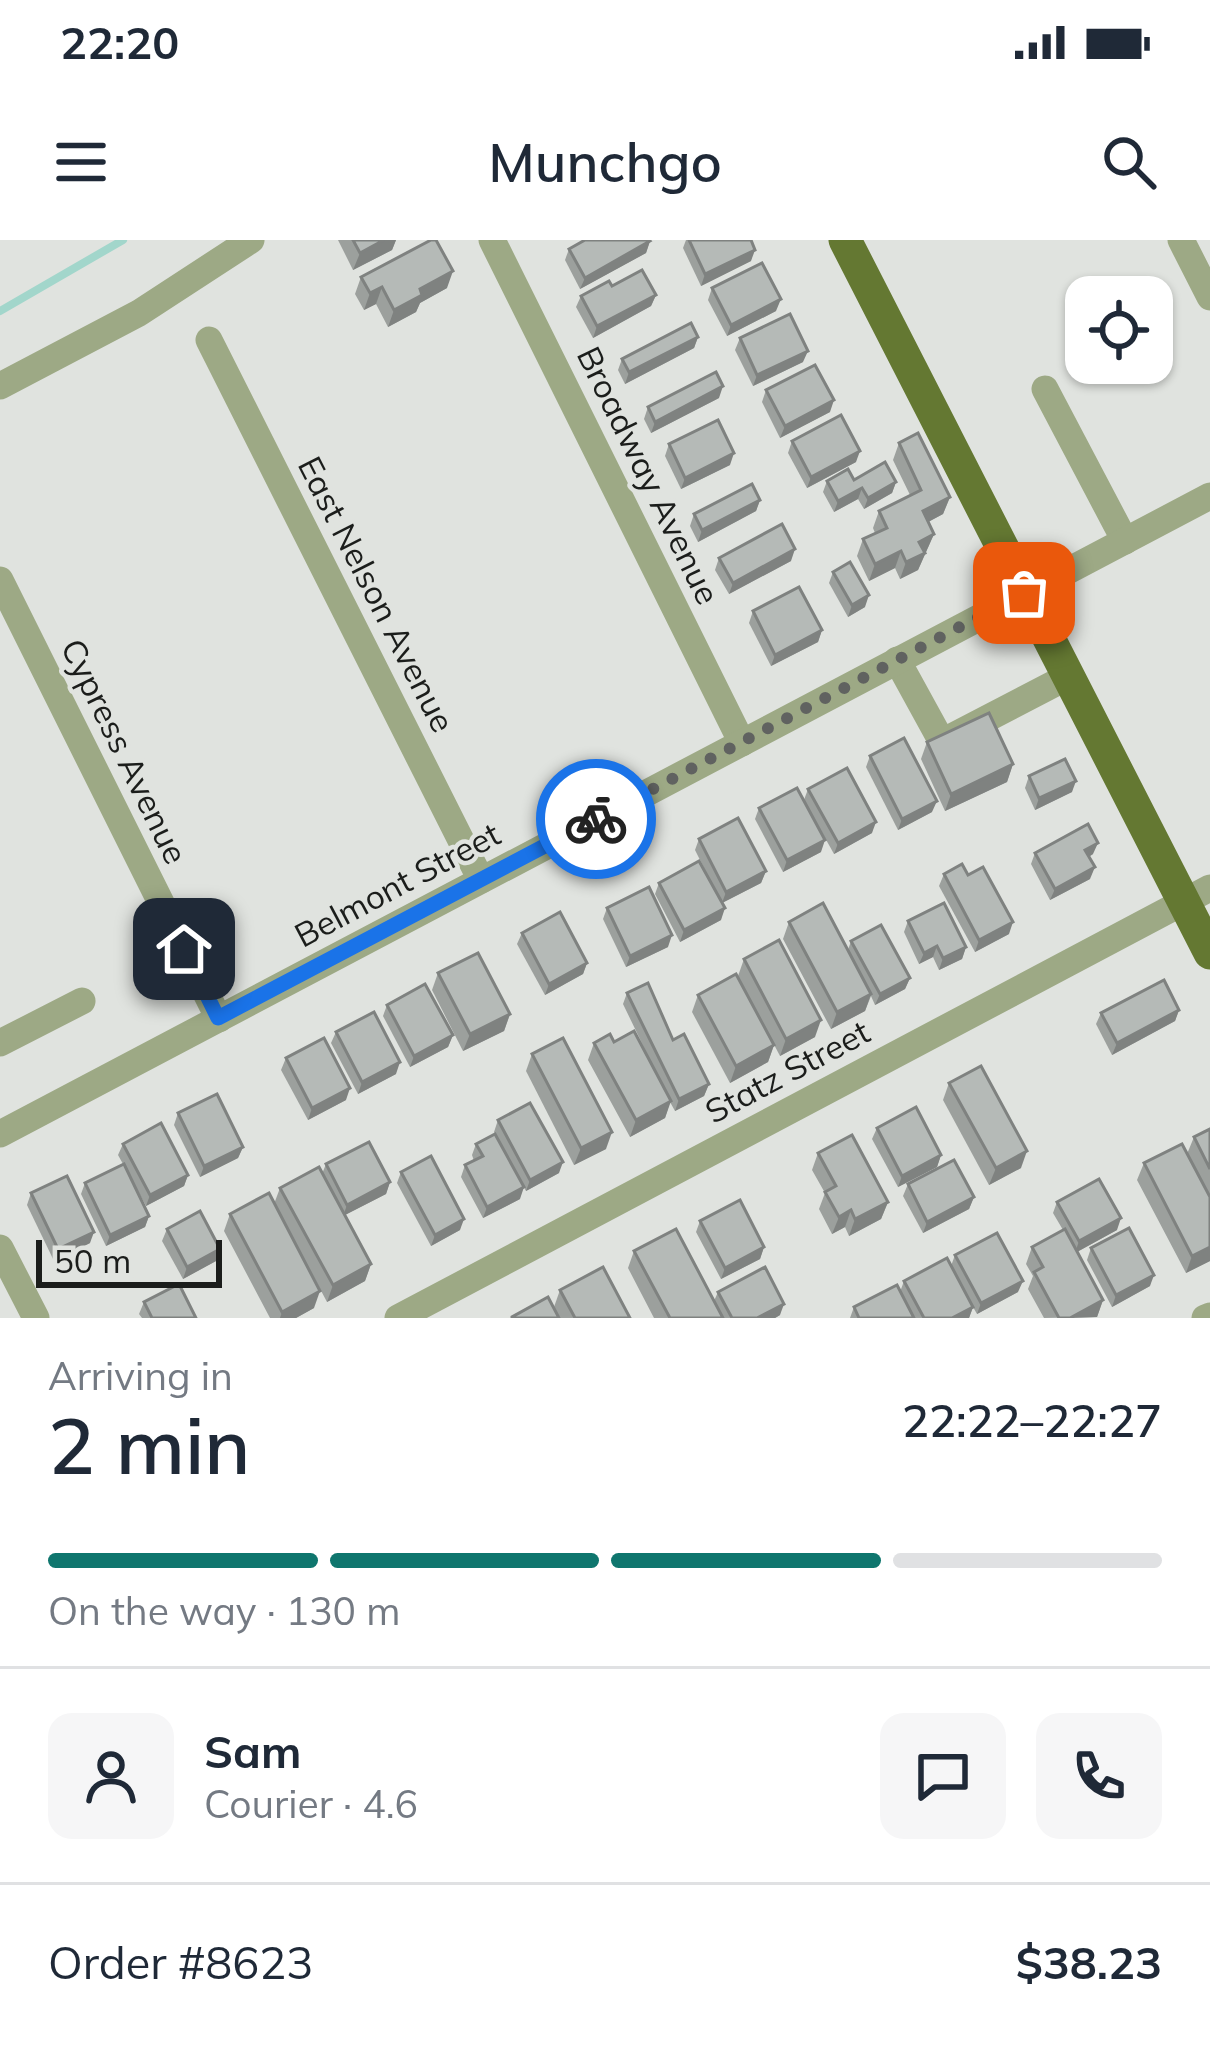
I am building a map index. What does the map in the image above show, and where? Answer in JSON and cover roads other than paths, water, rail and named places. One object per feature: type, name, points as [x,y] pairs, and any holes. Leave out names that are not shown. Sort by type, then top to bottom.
[{"type":"main road","points":[[845,240],[1067,677],[1197,895],[1210,953]]},
{"type":"street","points":[[0,386],[139,314],[251,240]]},
{"type":"street","name":"Broadway Avenue","points":[[492,240],[742,742]]},
{"type":"street","points":[[1181,240],[1210,298]]},
{"type":"street","name":"East Nelson Avenue","points":[[209,340],[481,880]]},
{"type":"street","points":[[1046,388],[1125,541]]},
{"type":"street","name":"Belmont Street","points":[[0,1134],[1210,496]]},
{"type":"street","name":"Cypress Avenue","points":[[0,580],[218,1018]]},
{"type":"street","points":[[897,660],[942,742],[1067,677]]},
{"type":"street","name":"Statz Street","points":[[398,1318],[1197,895]]},
{"type":"street","points":[[0,1043],[82,1001]]},
{"type":"street","points":[[0,1248],[36,1318]]},
{"type":"waterway","points":[[0,311],[123,240]]}]
